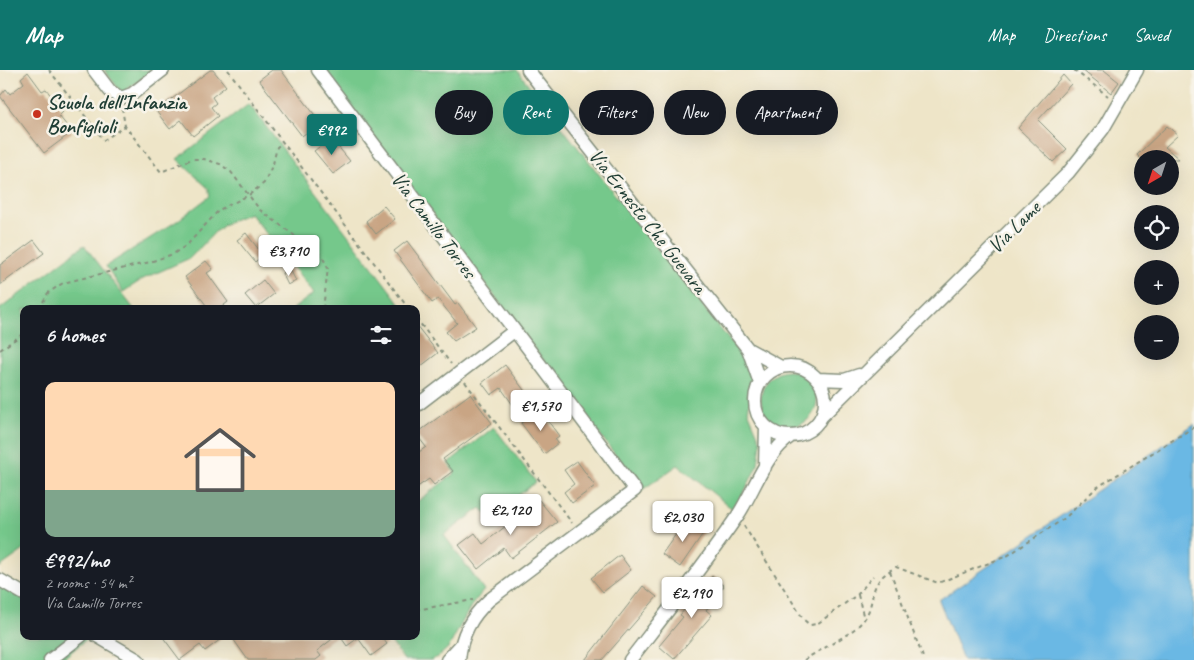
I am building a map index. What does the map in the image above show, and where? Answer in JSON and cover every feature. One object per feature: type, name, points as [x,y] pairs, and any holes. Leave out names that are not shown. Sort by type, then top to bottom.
[{"type":"street","points":[[94,70],[110,91],[121,98],[132,94],[163,70]]},
{"type":"street","name":"Via Camillo Torres","points":[[318,70],[635,490],[489,600],[476,612],[467,627],[460,646],[459,660]]},
{"type":"street","name":"Via Ernesto Che Guevara","points":[[528,70],[748,349],[760,383]]},
{"type":"street","name":"Via Lame","points":[[821,417],[841,395],[870,369],[1068,173],[1103,129],[1137,70]]},
{"type":"street","points":[[420,403],[514,331]]},
{"type":"street","name":"Via Ernesto Che Guevara","points":[[748,349],[781,367]]},
{"type":"street","points":[[630,660],[687,587],[738,515],[765,466],[782,442],[791,436],[806,432],[821,417],[824,396],[817,379],[798,367],[781,367],[770,372],[760,383],[755,403],[758,414],[766,426],[777,433],[791,436]]},
{"type":"street","name":"Via Lame","points":[[817,379],[844,380],[870,369]]},
{"type":"street","points":[[765,466],[766,426]]},
{"type":"street","points":[[0,580],[20,592]]},
{"type":"street","points":[[50,660],[76,640]]},
{"type":"street","points":[[110,640],[138,660]]},
{"type":"street","name":"Via Camillo Torres","points":[[447,660],[460,646]]},
{"type":"path","points":[[49,70],[104,140],[125,126]]},
{"type":"path","points":[[228,70],[406,305]]},
{"type":"path","points":[[1074,70],[1118,103]]},
{"type":"path","points":[[121,98],[125,126],[161,172],[186,161],[204,159],[220,164],[241,182],[260,210],[322,256],[328,268],[323,305]]},
{"type":"path","points":[[41,305],[48,293],[63,283],[150,262],[173,254],[192,241],[219,210],[249,195],[264,183],[270,174],[274,154],[283,142]]},
{"type":"path","points":[[420,323],[578,532]]},
{"type":"path","points":[[0,350],[20,336]]},
{"type":"path","points":[[804,660],[859,625],[868,613],[871,596],[877,582],[896,567],[938,583],[1007,556],[1065,518],[1096,488],[1194,427]]},
{"type":"path","points":[[738,515],[804,620],[810,624],[817,624],[858,594],[873,576]]},
{"type":"path","points":[[890,571],[924,660]]},
{"type":"path","points":[[858,594],[864,619]]},
{"type":"path","points":[[420,609],[478,599],[489,600]]},
{"type":"green space","points":[[104,70],[153,70],[122,93]]},
{"type":"green space","points":[[323,70],[517,70],[533,90],[503,90],[503,135],[568,135],[741,355],[751,373],[753,385],[748,411],[761,442],[758,464],[735,511],[678,465],[642,490]]},
{"type":"green space","points":[[249,104],[401,305],[298,305],[314,293],[250,213],[230,221],[216,231],[190,258],[143,279],[123,292],[106,266],[177,221],[210,196],[208,188],[177,159]]},
{"type":"green space","points":[[84,245],[131,305],[20,305],[20,553],[0,567],[0,309]]},
{"type":"green space","points":[[789,371],[804,376],[812,384],[817,399],[812,414],[804,422],[789,427],[774,422],[766,414],[761,399],[766,384],[774,376]]},
{"type":"green space","points":[[494,427],[536,482],[489,517],[481,508],[444,535],[484,590],[471,606],[449,647],[438,657],[431,660],[404,660],[390,640],[420,640],[420,499],[455,473],[448,463]]},
{"type":"green space","points":[[0,582],[20,594],[20,640],[86,640],[61,660],[0,660]]},
{"type":"water","points":[[1194,424],[1194,660],[963,660],[939,600]]},
{"type":"building","points":[[210,70],[213,70],[226,86],[212,97],[216,103],[211,107],[218,116],[193,136],[181,120],[170,129],[156,111]]},
{"type":"building","points":[[272,70],[281,70],[320,122],[302,136],[259,80]]},
{"type":"building","points":[[1082,70],[1104,70],[1119,82],[1111,93]]},
{"type":"building","name":"Scuola dell'Infanzia Bonfiglioli","points":[[28,72],[42,91],[46,89],[63,112],[59,116],[72,132],[44,153],[0,96],[6,89],[10,94],[24,83],[21,78]]},
{"type":"building","points":[[1063,75],[1071,84],[1038,120],[1067,149],[1053,162],[1018,128]]},
{"type":"building","points":[[1167,126],[1178,135],[1165,147],[1168,150],[1142,150]]},
{"type":"building","points":[[331,138],[350,161],[333,174],[314,151]]},
{"type":"building","points":[[384,206],[395,219],[376,234],[366,221]]},
{"type":"building","points":[[246,233],[263,255],[255,262],[237,240]]},
{"type":"building","points":[[34,240],[44,253],[0,285],[0,265]]},
{"type":"building","points":[[407,241],[455,305],[458,303],[476,327],[454,341],[446,332],[457,323],[438,299],[432,303],[394,251]]},
{"type":"building","points":[[206,261],[213,269],[207,273],[228,302],[224,305],[206,305],[185,277]]},
{"type":"building","points":[[290,269],[296,281],[288,285],[282,273]]},
{"type":"building","points":[[263,280],[274,294],[260,305],[253,305],[245,295]]},
{"type":"building","points":[[420,330],[438,353],[420,367]]},
{"type":"building","points":[[505,365],[527,394],[513,405],[501,388],[491,395],[482,383]]},
{"type":"building","points":[[470,394],[492,423],[443,459],[453,471],[434,485],[429,479],[420,485],[420,451],[426,447],[420,439],[420,431]]},
{"type":"building","points":[[536,411],[540,417],[543,414],[559,436],[555,439],[558,443],[544,454],[521,423]]},
{"type":"building","points":[[577,461],[595,486],[572,503],[564,492],[574,484],[564,470]]},
{"type":"building","points":[[539,500],[557,522],[511,558],[504,548],[478,569],[459,545],[475,533],[483,544]]},
{"type":"building","points":[[686,520],[704,532],[680,567],[662,554]]},
{"type":"building","points":[[620,555],[631,570],[603,592],[591,578]]},
{"type":"building","points":[[712,576],[724,586],[706,610],[712,615],[674,659],[659,646],[683,617],[680,615]]},
{"type":"building","points":[[643,586],[657,597],[602,660],[585,660]]},
{"type":"building","points":[[165,640],[220,640],[205,651],[200,645],[180,660]]},
{"type":"building","points":[[234,640],[331,640],[317,651],[321,656],[316,660],[248,660]]},
{"type":"building","points":[[343,640],[355,640],[347,646]]},
{"type":"building","points":[[359,640],[384,640],[387,644],[371,656]]},
{"type":"place","name":"Scuola dell'Infanzia Bonfiglioli","points":[[37,114]]}]
